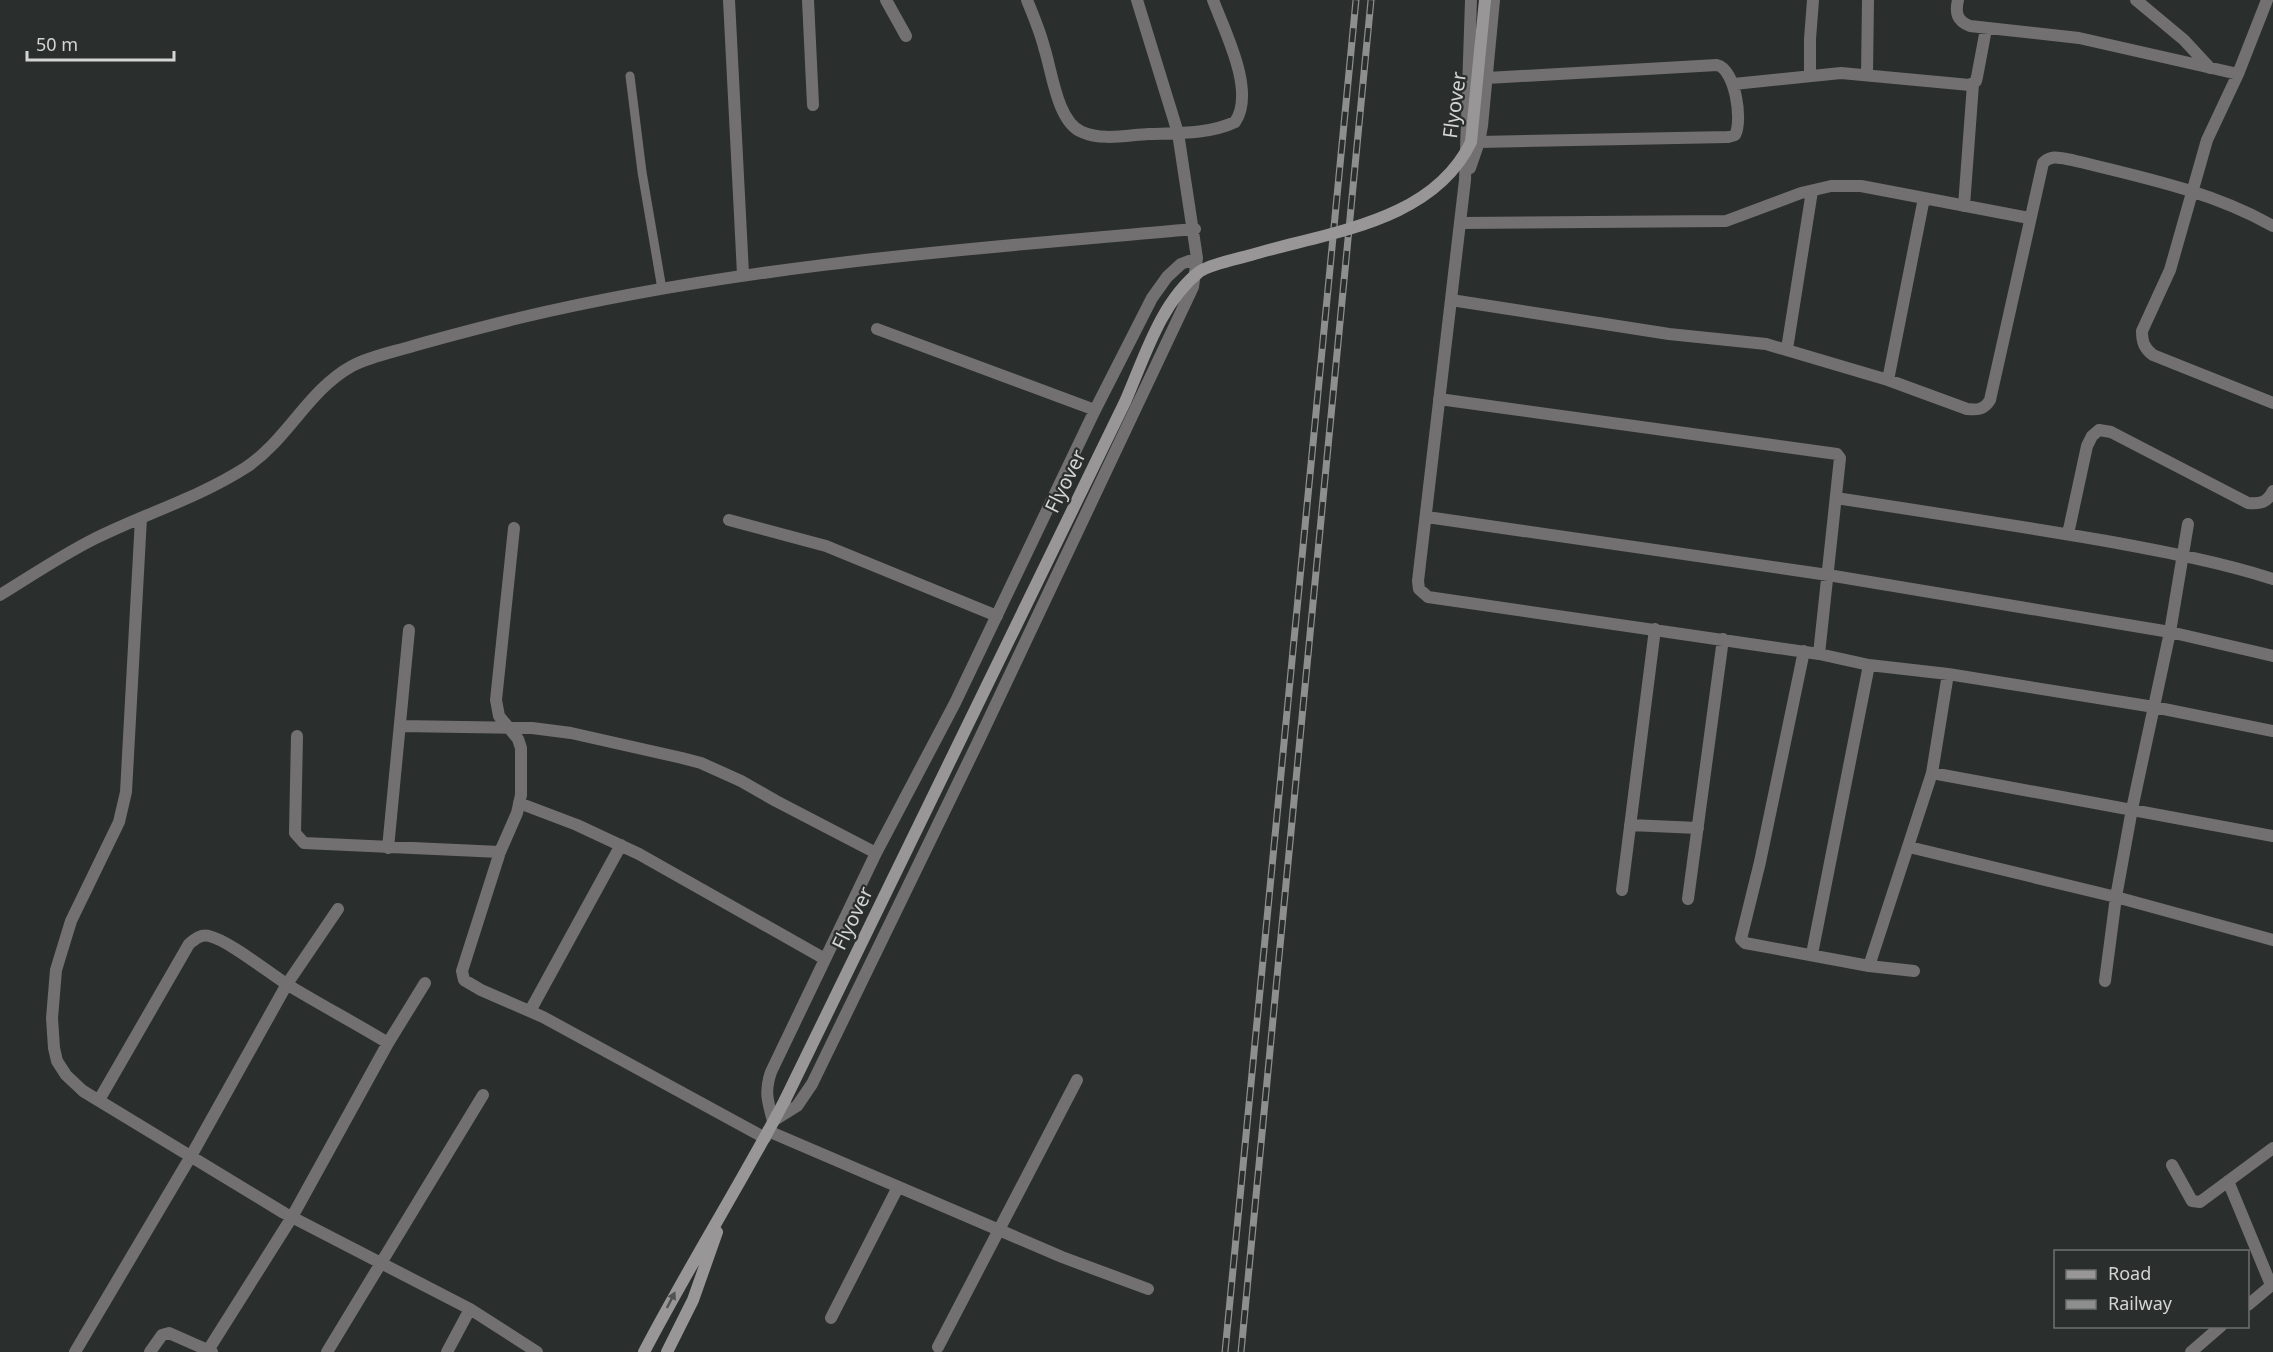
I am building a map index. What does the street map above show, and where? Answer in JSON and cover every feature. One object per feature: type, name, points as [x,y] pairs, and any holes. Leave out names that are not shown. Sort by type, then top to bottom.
[{"type":"main road","name":"Flyover","points":[[723,1214],[785,1100],[1125,402],[1168,308],[1200,271],[1273,248],[1355,228],[1386,216],[1430,192],[1450,176],[1464,158],[1471,142],[1485,0]]},
{"type":"main road","points":[[644,1352],[692,1263],[723,1214]]},
{"type":"main road","points":[[667,1352],[693,1300],[723,1214]]},
{"type":"street","points":[[729,0],[743,274]]},
{"type":"street","points":[[808,0],[813,105]]},
{"type":"street","points":[[886,0],[906,36]]},
{"type":"street","points":[[1026,0],[1044,46],[1060,106],[1075,129],[1098,137],[1178,133],[1235,122],[1241,111],[1242,79],[1214,0]]},
{"type":"street","points":[[769,1130],[797,1106],[812,1084],[983,731],[1193,287],[1197,258],[1195,229],[1178,133],[1137,0]]},
{"type":"street","points":[[1471,0],[1465,180],[1418,580],[1419,589],[1428,597],[1804,651],[1869,665],[1948,674],[2154,707],[2273,730]]},
{"type":"street","points":[[1465,180],[1479,142],[1494,0]]},
{"type":"street","points":[[1810,75],[1813,0]]},
{"type":"street","points":[[1866,74],[1868,0]]},
{"type":"street","points":[[1958,0],[1957,12],[1961,23],[1986,29],[2079,38],[2238,74]]},
{"type":"street","points":[[2136,0],[2184,40],[2210,68]]},
{"type":"street","points":[[2266,0],[2238,74],[2207,140],[2170,270],[2142,331],[2142,341],[2146,350],[2153,355],[2273,403]]},
{"type":"street","points":[[1964,206],[1973,84],[1977,77],[1986,29]]},
{"type":"street","points":[[1479,142],[1732,136],[1737,132],[1738,127],[1734,84],[1726,69],[1717,64],[1487,78]]},
{"type":"street","points":[[1734,84],[1810,75],[1866,74],[1965,86],[1973,84]]},
{"type":"street","points":[[1451,300],[1669,334],[1766,344],[1888,380],[1967,409],[1976,410],[1987,405],[1990,400],[2029,218],[2043,164],[2047,159],[2055,157],[2192,191],[2235,207],[2273,226]]},
{"type":"street","points":[[1461,223],[1726,221],[1734,220],[1783,198],[1831,186],[1861,186],[1894,191],[2029,218]]},
{"type":"street","points":[[1787,349],[1812,191]]},
{"type":"street","points":[[1888,380],[1924,198]]},
{"type":"street","points":[[0,595],[69,552],[204,491],[249,466],[263,454],[318,394],[339,374],[354,365],[475,329],[580,304],[743,274],[960,250],[1195,229]]},
{"type":"street","points":[[769,1130],[766,1085],[876,853],[955,703],[1095,410],[1152,298],[1174,270],[1181,264],[1197,258]]},
{"type":"street","points":[[877,329],[1095,410]]},
{"type":"street","points":[[1439,399],[1834,452],[1840,458],[1819,654]]},
{"type":"street","points":[[2068,534],[2087,446],[2092,436],[2099,430],[2111,432],[2248,503],[2262,503],[2270,498],[2273,491]]},
{"type":"street","points":[[1836,498],[2068,534],[2182,555],[2244,569],[2273,579]]},
{"type":"street","points":[[1426,517],[1828,575],[2170,632],[2273,656]]},
{"type":"street","points":[[141,518],[124,800],[115,830],[71,921],[56,969],[52,1018],[57,1061],[66,1075],[83,1091],[292,1217],[470,1309],[537,1352]]},
{"type":"street","points":[[729,520],[826,546],[997,616]]},
{"type":"street","points":[[2105,981],[2116,897],[2132,809],[2170,632],[2188,524]]},
{"type":"street","points":[[514,528],[496,700],[499,716],[518,739],[521,748],[519,803],[500,852],[462,974],[464,980],[769,1130],[1062,1257],[1148,1289]]},
{"type":"street","points":[[1622,890],[1655,629]]},
{"type":"street","points":[[388,848],[409,630]]},
{"type":"street","points":[[1688,899],[1723,639]]},
{"type":"street","points":[[1804,651],[1760,862],[1741,934],[1745,943],[1869,966],[1914,971]]},
{"type":"street","points":[[1812,954],[1869,665]]},
{"type":"street","points":[[1869,966],[1932,773],[1948,674]]},
{"type":"street","points":[[401,726],[506,726],[571,733],[701,763],[741,781],[876,853]]},
{"type":"street","points":[[297,736],[295,833],[300,840],[310,845],[500,852]]},
{"type":"street","points":[[1932,773],[2273,836]]},
{"type":"street","points":[[519,803],[621,845],[825,959]]},
{"type":"street","points":[[1630,825],[1698,828]]},
{"type":"street","points":[[530,1011],[621,845]]},
{"type":"street","points":[[1909,847],[2116,897],[2273,940]]},
{"type":"street","points":[[75,1352],[191,1156],[287,984],[338,909]]},
{"type":"street","points":[[99,1100],[189,944],[196,938],[210,936],[225,943],[287,984],[388,1043]]},
{"type":"street","points":[[150,1352],[162,1335],[169,1333],[209,1351],[292,1217],[388,1043],[425,983]]},
{"type":"street","points":[[938,1347],[1077,1080]]},
{"type":"street","points":[[327,1352],[483,1095]]},
{"type":"street","points":[[2172,1165],[2190,1197],[2194,1202],[2200,1202],[2273,1148]]},
{"type":"street","points":[[2228,1181],[2272,1285],[2249,1303]]},
{"type":"street","points":[[831,1318],[898,1187]]},
{"type":"street","points":[[447,1352],[470,1309]]},
{"type":"street","points":[[2191,1352],[2220,1328]]},
{"type":"lane","points":[[630,76],[642,172],[662,289]]},
{"type":"railway","points":[[1225,1352],[1356,0]]},
{"type":"railway","points":[[1241,1352],[1371,0]]}]
